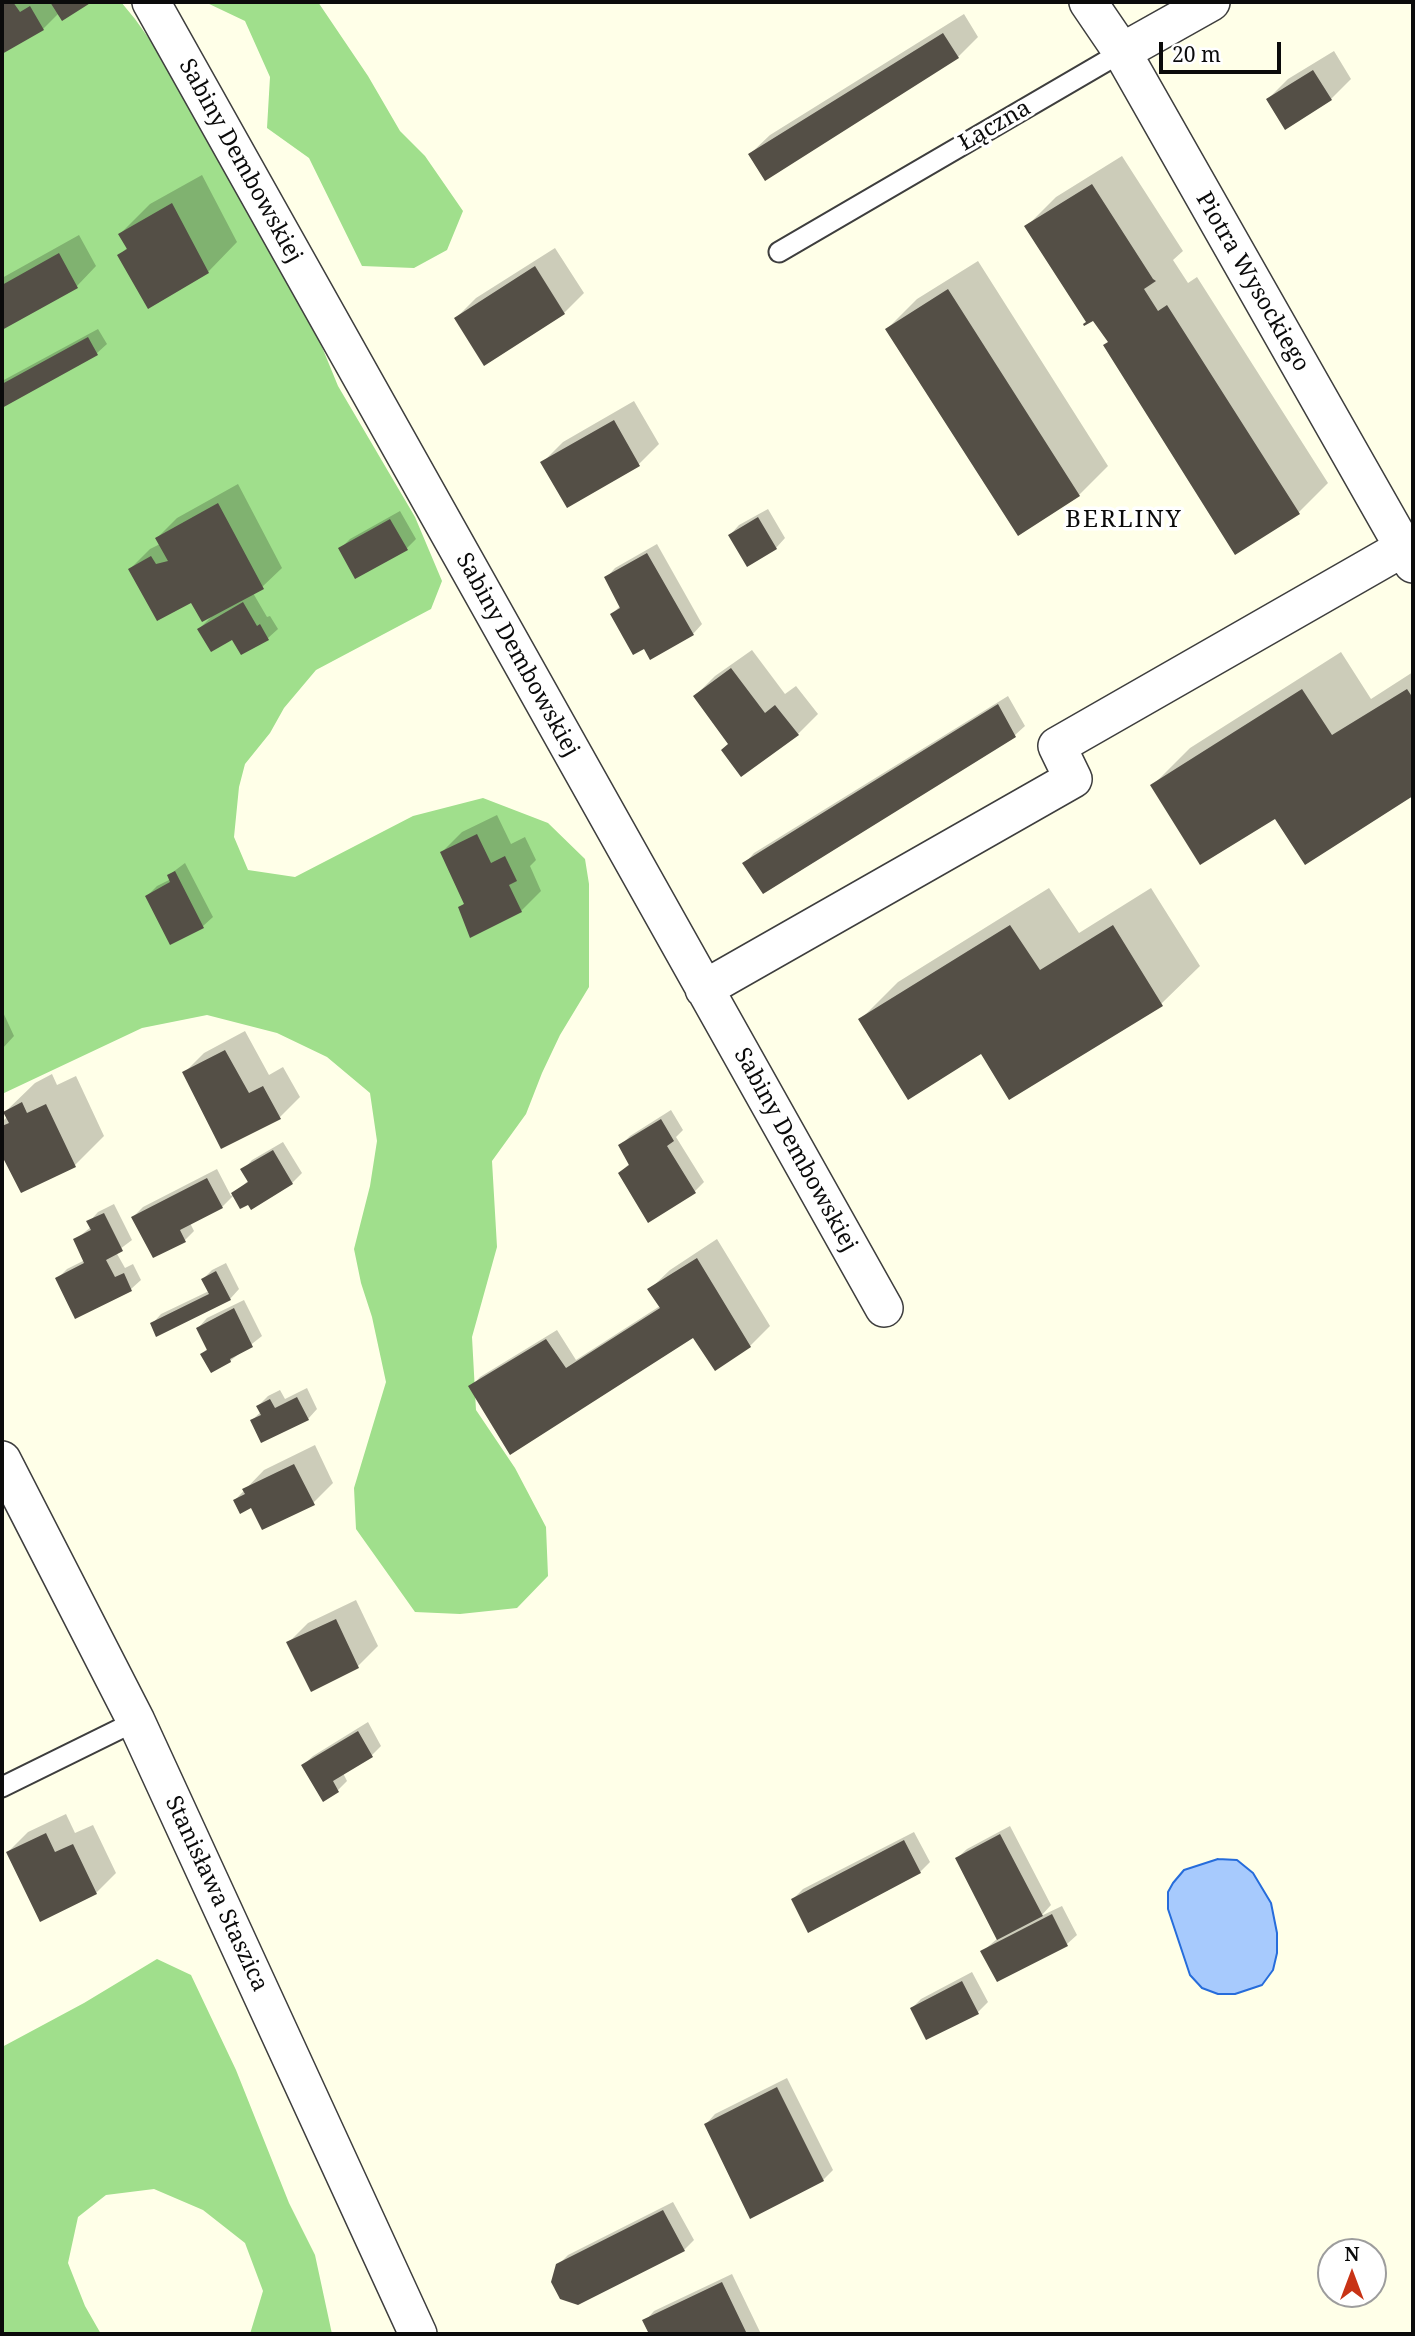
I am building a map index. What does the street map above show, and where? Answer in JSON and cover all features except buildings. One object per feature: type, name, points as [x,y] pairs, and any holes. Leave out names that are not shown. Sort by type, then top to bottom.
[{"type":"street","name":"Sabiny Dembowskiej","points":[[150,2],[884,1308]]},
{"type":"street","name":"Piotra Wysockiego","points":[[1088,2],[1122,52],[1408,556]]},
{"type":"street","name":"Łączna","points":[[1122,52],[1211,2]]},
{"type":"street","points":[[704,989],[1073,779],[1057,746],[1408,556]]},
{"type":"street","name":"Stanisława Staszica","points":[[2,1460],[136,1721],[418,2334]]},
{"type":"lane","name":"Łączna","points":[[779,252],[1122,52]]},
{"type":"lane","points":[[2,1787],[136,1721]]},
{"type":"green space","points":[[2,2],[121,2],[135,19],[258,191],[338,386],[415,517],[442,581],[431,609],[316,670],[284,708],[270,733],[245,764],[239,787],[234,837],[248,870],[295,877],[413,816],[483,798],[548,823],[585,859],[589,884],[589,987],[560,1035],[526,1114],[492,1161],[497,1247],[472,1337],[476,1410],[515,1468],[546,1527],[548,1576],[517,1608],[460,1614],[415,1612],[356,1529],[354,1488],[386,1382],[354,1249],[370,1186],[377,1141],[370,1093],[327,1057],[277,1033],[207,1015],[142,1028],[2,1094]]},
{"type":"green space","points":[[205,2],[318,2],[368,76],[400,131],[425,156],[463,211],[447,250],[414,268],[362,266],[309,158],[267,128],[270,77],[245,21]]},
{"type":"green space","points":[[157,1959],[191,1975],[236,2070],[289,2203],[315,2255],[332,2334],[250,2334],[263,2291],[245,2243],[203,2210],[154,2189],[106,2195],[78,2217],[68,2263],[85,2306],[101,2334],[2,2334],[2,2047],[84,2003]]},
{"type":"water","points":[[1218,1859],[1237,1860],[1253,1873],[1271,1903],[1277,1933],[1277,1953],[1273,1970],[1262,1985],[1235,1994],[1218,1994],[1202,1988],[1190,1975],[1168,1909],[1168,1892],[1184,1870]]},
{"type":"district","name":"BERLINY","points":[[1124,520]]}]
